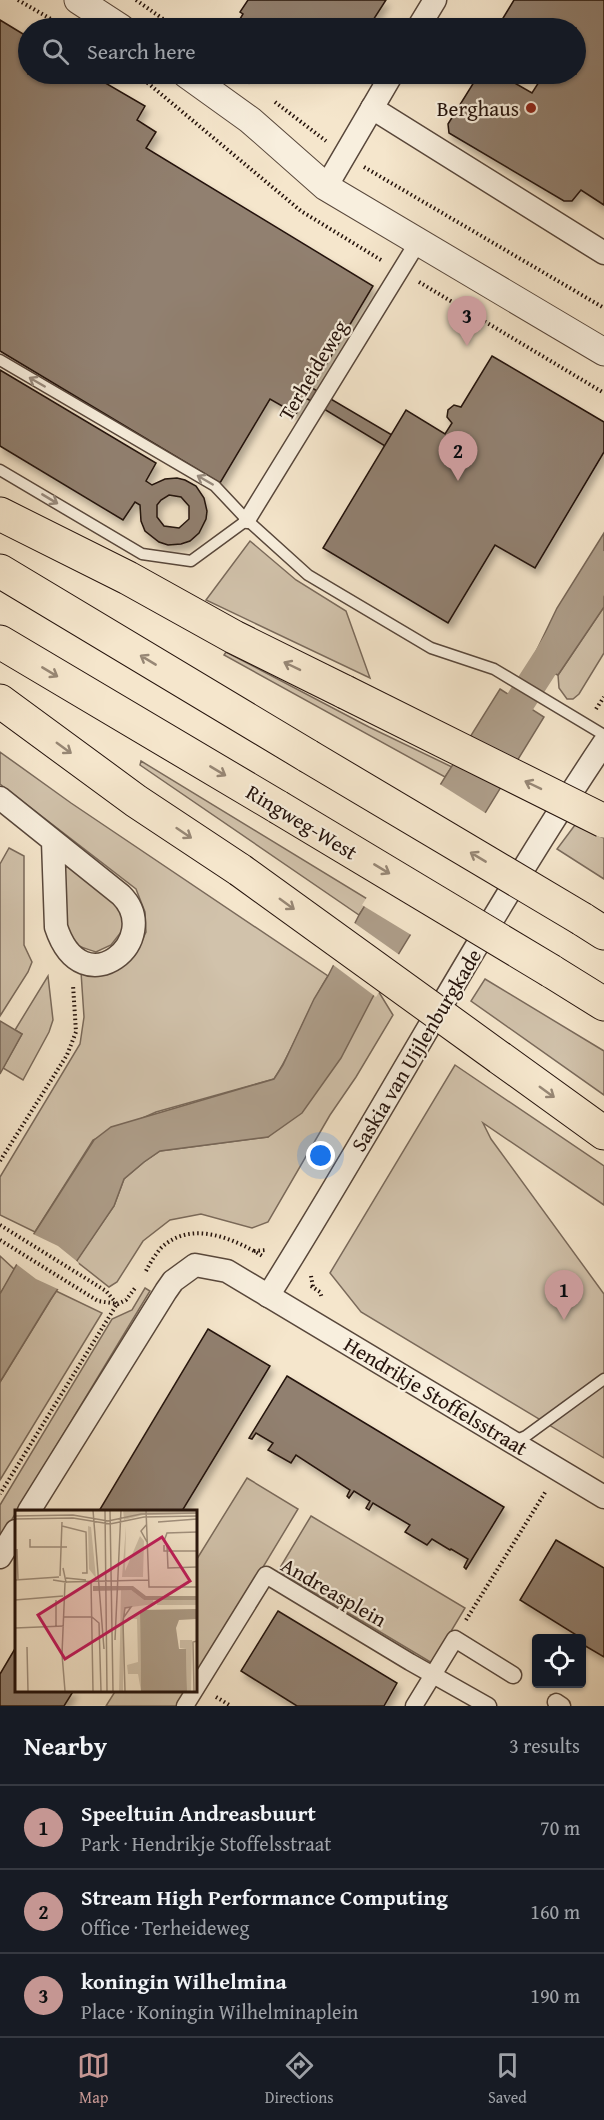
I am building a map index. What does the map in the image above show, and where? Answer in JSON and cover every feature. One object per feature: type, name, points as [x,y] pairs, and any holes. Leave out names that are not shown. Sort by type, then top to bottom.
[{"type":"highway","points":[[0,514],[128,578],[234,637],[604,821]]},
{"type":"highway","points":[[0,571],[593,926]]},
{"type":"highway","name":"Ringweg-West","points":[[0,642],[604,1004]]},
{"type":"highway","points":[[0,701],[136,801],[240,870],[604,1133]]},
{"type":"street","points":[[78,0],[106,18]]},
{"type":"street","points":[[424,18],[435,0]]},
{"type":"street","points":[[200,84],[250,120],[326,187],[604,352]]},
{"type":"street","points":[[326,187],[386,84]]},
{"type":"street","points":[[372,108],[604,253]]},
{"type":"street","name":"Terheideweg","points":[[247,520],[418,242]]},
{"type":"street","name":"Saskia van Uijlenburgkade","points":[[268,1296],[499,910],[604,743]]},
{"type":"street","points":[[0,798],[53,841],[130,904],[134,923],[131,937],[122,954],[105,965],[89,965],[71,955],[60,940],[56,927],[53,841]]},
{"type":"street","points":[[30,1510],[173,1281],[195,1265],[227,1271],[268,1296]]},
{"type":"street","name":"Hendrikje Stoffelsstraat","points":[[268,1296],[604,1497]]},
{"type":"street","points":[[0,1557],[15,1532]]},
{"type":"street","name":"Andreasplein","points":[[196,1688],[266,1575],[488,1706]]},
{"type":"street","points":[[414,1706],[455,1639],[513,1675]]},
{"type":"street","name":"Andreasplein","points":[[185,1706],[194,1691]]},
{"type":"lane","points":[[0,360],[215,486],[247,520],[308,575],[431,648],[494,669],[604,735]]},
{"type":"lane","points":[[0,470],[142,554],[191,561],[247,520]]},
{"type":"lane","points":[[512,1442],[525,1436],[604,1379]]},
{"type":"path","points":[[18,0],[50,18]]},
{"type":"path","points":[[139,1],[162,18]]},
{"type":"path","points":[[252,84],[256,87]]},
{"type":"path","points":[[274,101],[345,156],[604,308]]},
{"type":"path","points":[[0,1161],[66,1055],[76,1032],[71,955]]},
{"type":"path","points":[[0,1225],[106,1291],[117,1304],[0,1494]]},
{"type":"path","points":[[0,1240],[98,1300]]},
{"type":"path","points":[[455,1639],[559,1470]]},
{"type":"shaded area","points":[[604,533],[604,607],[558,675],[530,664],[557,608]]},
{"type":"shaded area","points":[[250,541],[296,580],[346,611],[370,678],[206,600]]},
{"type":"shaded area","points":[[604,607],[604,653],[579,694],[573,699],[567,699],[559,688],[558,675]]},
{"type":"shaded area","points":[[226,652],[369,727],[452,767],[445,777],[224,655]]},
{"type":"shaded area","points":[[500,689],[544,717],[377,989],[341,1058],[302,1113],[268,1137],[160,1151],[124,1179],[114,1206],[51,1299],[0,1382],[0,1294],[35,1232],[94,1140],[111,1127],[274,1079],[359,915]]},
{"type":"shaded area","points":[[0,752],[71,803],[328,976],[274,1079],[156,1112],[93,1140],[35,1232],[0,1215],[0,1177],[80,1044],[84,1017],[81,972],[119,966],[135,955],[146,932],[145,912],[136,889],[0,784]]},
{"type":"shaded area","points":[[141,761],[369,900],[359,915],[140,765]]},
{"type":"shaded area","points":[[575,825],[604,838],[604,879],[557,849]]},
{"type":"shaded area","points":[[9,848],[24,856],[24,945],[32,962],[0,1016],[0,864]]},
{"type":"shaded area","points":[[67,866],[120,906],[125,927],[111,945],[96,952],[82,948],[70,940],[64,926],[63,870]]},
{"type":"shaded area","points":[[48,976],[53,1020],[23,1080],[3,1068],[22,1034],[15,1030]]},
{"type":"shaded area","points":[[485,979],[604,1051],[604,1095],[471,1001]]},
{"type":"shaded area","points":[[377,989],[393,1015],[330,1115],[268,1222],[252,1228],[201,1214],[170,1220],[143,1241],[117,1282],[109,1287],[76,1261],[114,1206],[124,1179],[160,1151],[268,1137],[366,1008]]},
{"type":"shaded area","points":[[0,1021],[22,1034],[0,1074]]},
{"type":"shaded area","points":[[455,1065],[604,1166],[604,1205],[483,1123],[491,1139],[604,1294],[604,1458],[361,1312],[330,1273]]},
{"type":"shaded area","points":[[0,1256],[15,1270],[0,1294]]},
{"type":"shaded area","points":[[145,1288],[150,1291],[18,1510],[15,1510],[15,1514],[0,1539],[0,1505],[112,1319],[132,1310]]},
{"type":"shaded area","points":[[56,1291],[102,1313],[0,1480],[0,1382]]},
{"type":"shaded area","points":[[247,1478],[298,1509],[201,1670],[196,1668],[196,1560]]},
{"type":"shaded area","points":[[311,1516],[465,1608],[432,1663],[278,1571]]},
{"type":"shaded area","points":[[115,1691],[185,1692],[177,1706],[106,1706]]},
{"type":"pier","points":[[438,783],[487,814],[413,936],[362,905]]},
{"type":"pier","points":[[353,922],[401,956],[376,997],[332,964]]},
{"type":"pier","points":[[31,1233],[58,1246],[79,1263],[60,1290],[36,1279],[15,1263]]},
{"type":"building","points":[[248,0],[386,0],[374,18],[241,18],[243,14],[240,12]]},
{"type":"building","name":"Berghaus","points":[[514,0],[604,0],[604,205],[581,190],[572,201],[564,201],[449,133],[448,124],[473,84],[516,84],[532,93],[538,84],[586,84],[586,18],[503,18]]},
{"type":"building","points":[[0,20],[18,31],[18,84],[107,84],[145,106],[137,120],[156,132],[146,148],[373,286],[312,388],[392,435],[385,446],[306,398],[296,414],[270,399],[220,483],[0,351]]},
{"type":"building","points":[[492,356],[604,422],[604,452],[535,568],[495,545],[448,623],[323,548],[406,410],[445,434],[452,423],[447,417],[448,410],[454,405],[461,407]]},
{"type":"building","points":[[0,370],[156,463],[146,481],[152,485],[165,479],[177,478],[196,486],[204,498],[206,519],[199,533],[190,541],[168,545],[159,542],[145,531],[141,521],[140,505],[135,502],[123,520],[0,446]],"holes":[[[169,495],[181,497],[189,506],[189,519],[179,528],[164,526],[157,517],[157,505]]]},
{"type":"building","points":[[208,1329],[270,1366],[183,1510],[100,1510]]},
{"type":"building","points":[[287,1376],[504,1507],[466,1569],[464,1567],[468,1559],[432,1539],[427,1545],[405,1532],[410,1525],[373,1503],[369,1510],[366,1508],[370,1501],[354,1491],[349,1498],[347,1496],[350,1490],[296,1455],[291,1463],[268,1450],[273,1443],[256,1433],[252,1439],[249,1438]]},
{"type":"building","points":[[556,1540],[604,1568],[604,1657],[586,1646],[586,1634],[575,1634],[520,1600]]},
{"type":"building","points":[[278,1611],[397,1683],[384,1706],[297,1706],[241,1671]]},
{"type":"building","points":[[15,1649],[15,1691],[73,1691],[64,1706],[0,1706],[0,1674]]},
{"type":"waterway","points":[[498,736],[604,566]]},
{"type":"place","name":"Berghaus","points":[[531,108]]},
{"type":"place","name":"koningin Wilhelmina","points":[[467,346]]},
{"type":"place","name":"Stream High Performance Computing","points":[[458,481]]},
{"type":"place","name":"Speeltuin Andreasbuurt","points":[[564,1320]]}]
